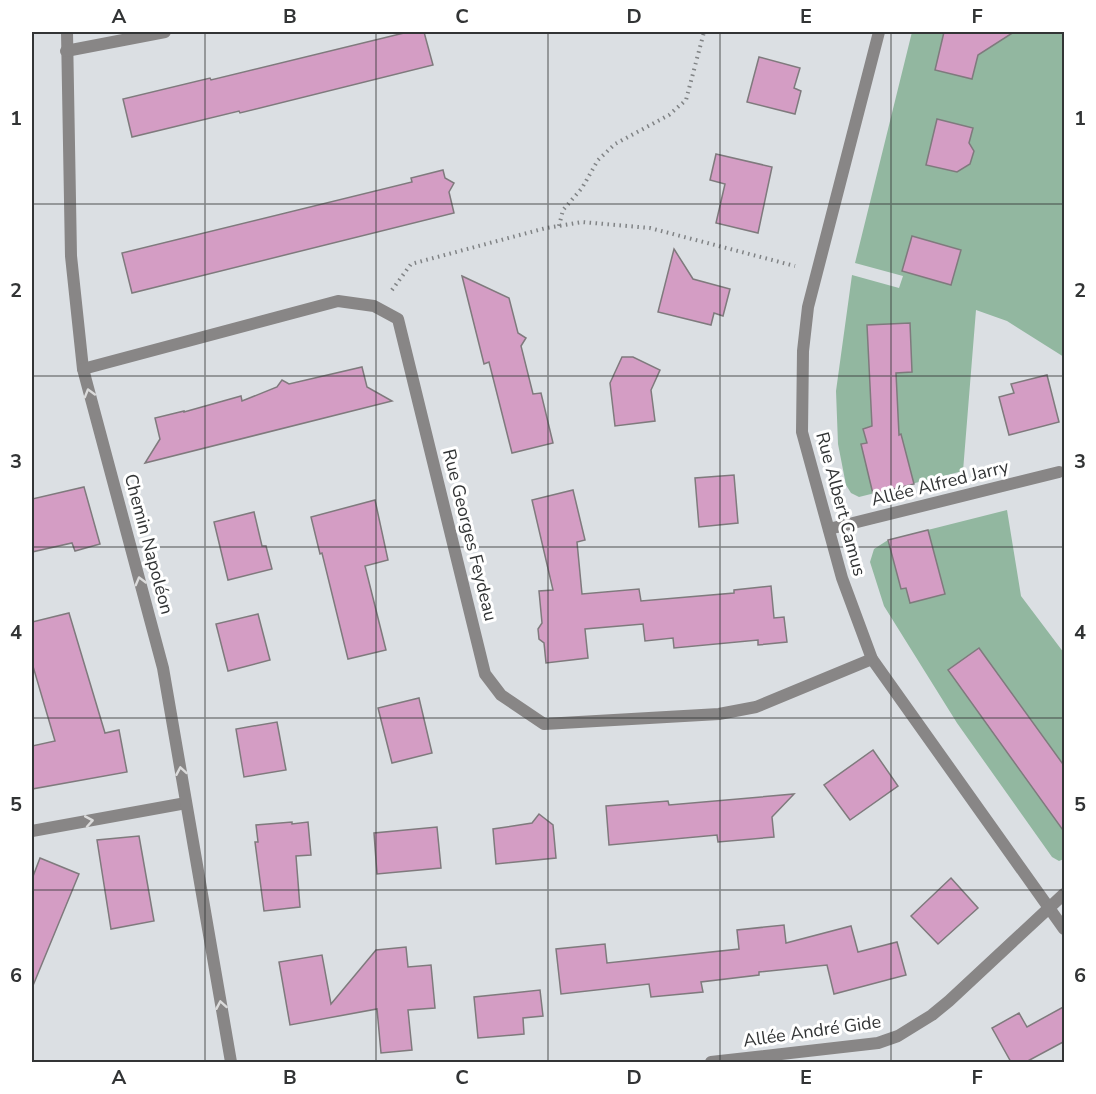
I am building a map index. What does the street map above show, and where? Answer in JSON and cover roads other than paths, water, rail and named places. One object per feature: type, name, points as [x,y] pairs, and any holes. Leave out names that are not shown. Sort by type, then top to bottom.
[{"type":"street","name":"Chemin Napoléon","points":[[67,32],[71,256],[83,369],[163,668],[231,1062]]},
{"type":"street","points":[[66,51],[165,32]]},
{"type":"street","name":"Rue Albert Camus","points":[[879,32],[808,307],[804,351],[802,432],[842,579],[872,659],[1065,929]]},
{"type":"street","name":"Rue Georges Feydeau","points":[[83,369],[338,301],[374,306],[398,319],[485,674],[501,694],[544,724],[718,714],[756,707],[872,659]]},
{"type":"street","name":"Allée Alfred Jarry","points":[[829,529],[1059,472]]},
{"type":"street","points":[[32,831],[186,803]]},
{"type":"street","name":"Allée André Gide","points":[[711,1062],[863,1046],[898,1036],[932,1015],[1065,894]]}]
